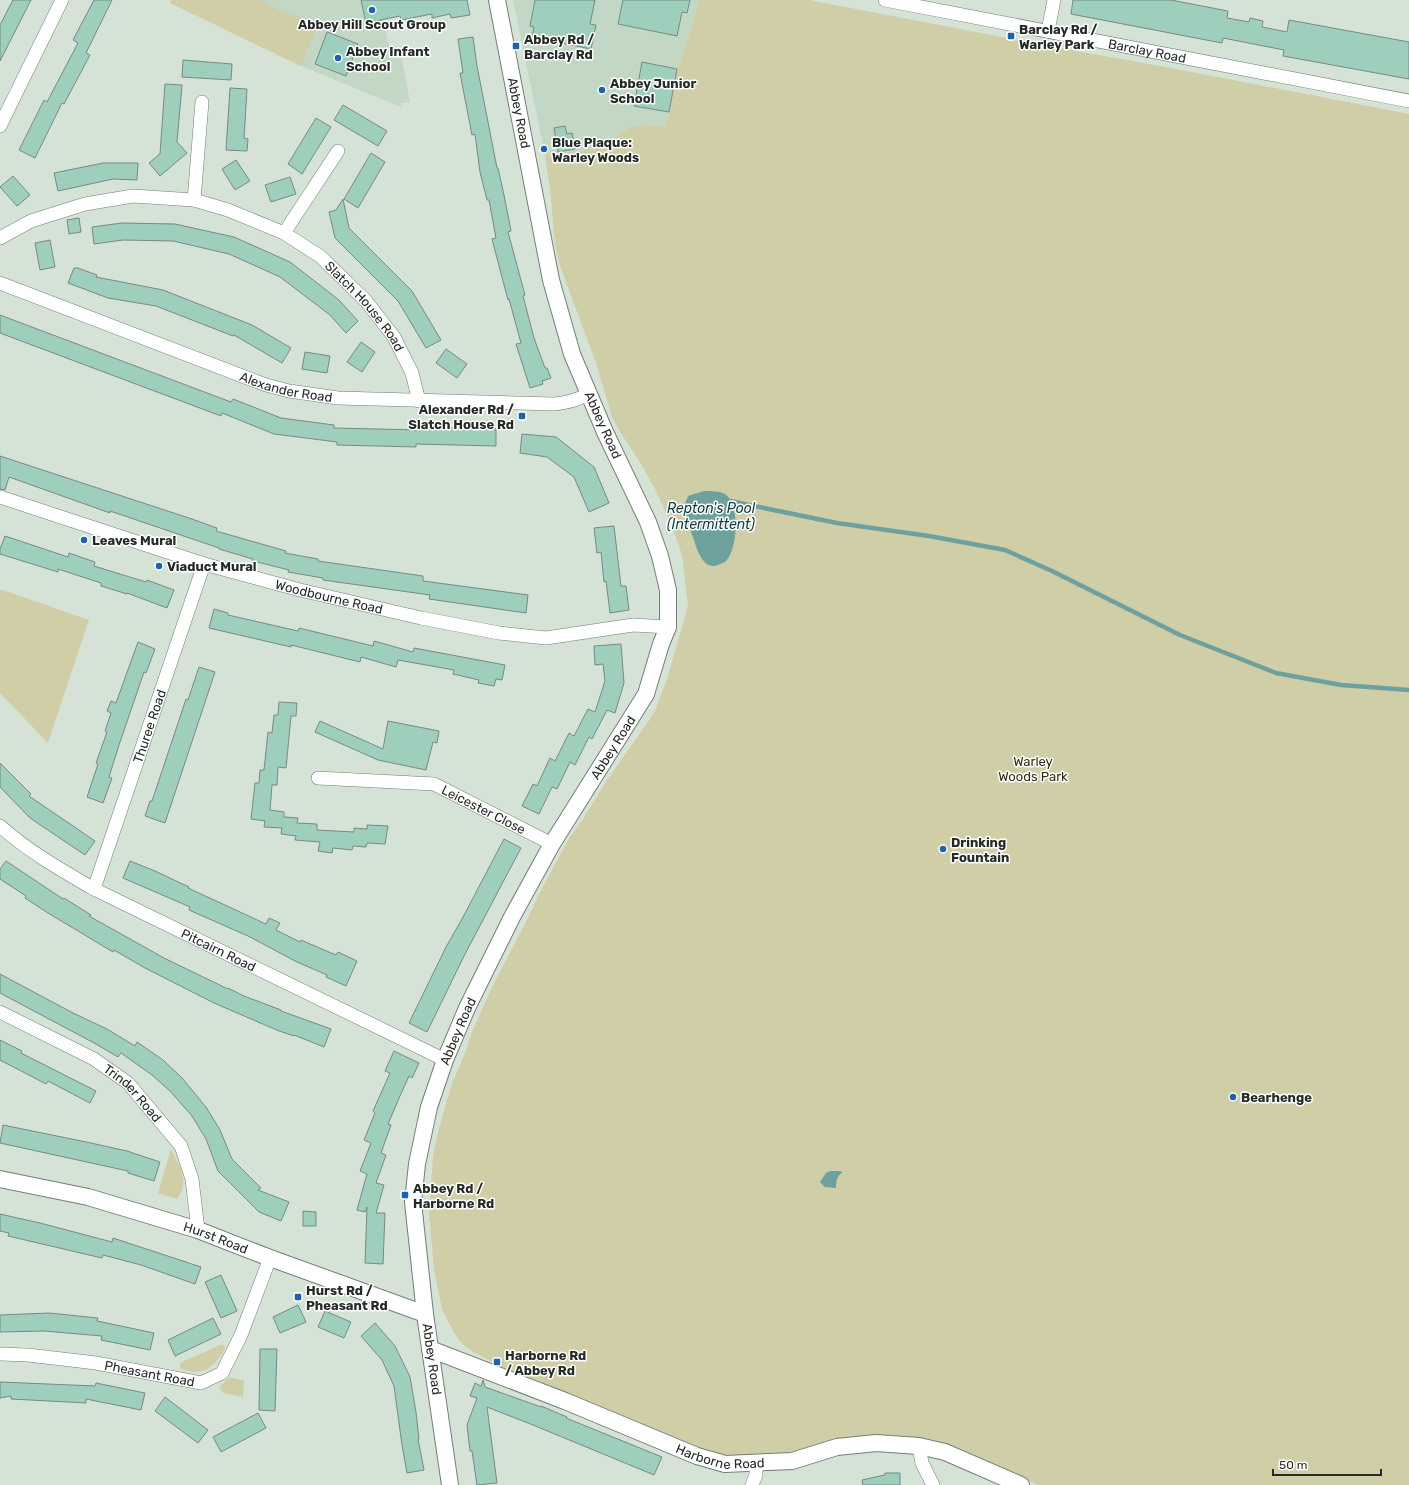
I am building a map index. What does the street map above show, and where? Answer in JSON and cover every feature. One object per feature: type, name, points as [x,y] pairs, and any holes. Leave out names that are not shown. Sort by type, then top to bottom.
[{"type":"street","points":[[0,126],[62,0]]},
{"type":"street","name":"Abbey Road","points":[[450,1485],[425,1314],[413,1202],[418,1164],[429,1107],[445,1060],[467,1008],[512,917],[552,844],[646,694],[661,644],[668,627],[668,590],[660,556],[648,522],[572,354],[551,280],[497,0]]},
{"type":"street","name":"Barclay Road","points":[[885,0],[1409,101]]},
{"type":"street","points":[[1048,31],[1054,0]]},
{"type":"street","points":[[194,200],[202,102]]},
{"type":"street","points":[[284,233],[338,151]]},
{"type":"street","name":"Slatch House Road","points":[[0,238],[31,220],[84,204],[132,196],[194,200],[228,210],[284,233],[321,257],[366,301],[394,337],[412,373],[419,401]]},
{"type":"street","name":"Alexander Road","points":[[0,282],[266,385],[289,391],[338,398],[554,404],[567,403],[580,399],[589,394]]},
{"type":"street","name":"Woodbourne Road","points":[[0,497],[204,564],[300,590],[421,618],[499,633],[546,638],[633,625],[668,627]]},
{"type":"street","name":"Thuree Road","points":[[94,889],[204,564]]},
{"type":"street","name":"Leicester Close","points":[[318,778],[434,784],[552,844]]},
{"type":"street","name":"Pitcairn Road","points":[[0,826],[54,866],[94,889],[445,1060]]},
{"type":"street","name":"Trinder Road","points":[[0,1012],[94,1059],[128,1083],[181,1146],[192,1179],[198,1230]]},
{"type":"street","name":"Hurst Road","points":[[0,1179],[88,1197],[198,1230],[270,1258],[425,1314]]},
{"type":"street","name":"Pheasant Road","points":[[0,1354],[28,1355],[96,1363],[201,1383],[222,1373],[241,1335],[270,1258]]},
{"type":"street","name":"Harborne Road","points":[[430,1349],[566,1401],[697,1456],[725,1464],[792,1461],[837,1447],[876,1443],[919,1446],[945,1452],[1021,1485]]},
{"type":"street","points":[[919,1446],[922,1463],[934,1485]]},
{"type":"street","points":[[752,1485],[756,1475],[756,1462]]},
{"type":"shaded area","name":"Abbey Infant School","points":[[171,0],[379,0],[390,50],[400,48],[410,102],[401,103],[401,107],[301,66],[170,3]]},
{"type":"shaded area","name":"Abbey Junior School","points":[[513,0],[699,0],[683,55],[677,69],[666,127],[648,125],[633,127],[604,146],[545,155]]},
{"type":"green space","points":[[171,0],[259,0],[280,11],[319,23],[301,66],[170,3]]},
{"type":"green space","name":"Warley Woods Park","points":[[699,0],[809,0],[1409,114],[1409,1485],[1038,1485],[959,1448],[935,1440],[893,1435],[872,1435],[835,1440],[812,1448],[776,1455],[740,1456],[705,1452],[495,1364],[467,1348],[459,1340],[442,1309],[434,1270],[429,1213],[433,1156],[439,1128],[452,1083],[492,987],[568,840],[656,708],[667,679],[688,606],[682,555],[671,524],[655,489],[612,417],[597,366],[560,266],[555,244],[545,155],[597,148],[635,126],[651,125],[666,127],[677,69],[683,55]]},
{"type":"green space","points":[[0,589],[89,620],[48,743],[0,693]]},
{"type":"green space","points":[[171,1149],[180,1168],[183,1180],[183,1186],[177,1199],[158,1193]]},
{"type":"green space","points":[[222,1344],[225,1347],[224,1350],[211,1367],[196,1372],[180,1368],[182,1362]]},
{"type":"green space","points":[[230,1377],[244,1381],[243,1397],[223,1393],[219,1387]]},
{"type":"water","name":"Repton's Pool (Intermittent)","points":[[704,491],[725,494],[730,500],[735,517],[735,537],[730,555],[719,565],[713,566],[705,562],[699,554],[683,508],[688,496]]},
{"type":"water","points":[[830,1171],[843,1172],[837,1178],[836,1188],[825,1187],[820,1182],[826,1173]]},
{"type":"building","points":[[13,0],[31,0],[0,61],[0,25]]},
{"type":"building","points":[[94,0],[112,0],[86,53],[90,55],[64,104],[62,103],[35,158],[19,150],[44,100],[47,102],[78,43],[73,40]]},
{"type":"building","points":[[361,0],[467,0],[470,15],[451,18],[450,14],[432,18],[432,14],[401,20],[400,16],[366,23]]},
{"type":"building","name":"Abbey Junior School","points":[[535,0],[595,0],[590,24],[596,25],[591,49],[532,37],[534,27],[530,26]]},
{"type":"building","name":"Abbey Junior School","points":[[623,0],[690,0],[687,13],[682,12],[677,36],[618,24]]},
{"type":"building","points":[[1073,0],[1171,0],[1228,11],[1227,18],[1249,22],[1250,18],[1263,21],[1262,27],[1287,32],[1289,20],[1409,42],[1409,79],[1283,56],[1284,50],[1223,38],[1222,43],[1071,14]]},
{"type":"building","points":[[327,32],[358,44],[346,76],[315,64]]},
{"type":"building","points":[[473,37],[477,66],[511,231],[508,232],[525,295],[523,296],[534,338],[545,368],[547,368],[551,378],[542,381],[543,384],[530,388],[516,344],[521,343],[492,239],[496,238],[489,200],[487,200],[480,172],[475,134],[472,135],[460,73],[463,73],[458,39]]},
{"type":"building","points":[[183,60],[232,64],[231,80],[182,77]]},
{"type":"building","points":[[642,62],[677,69],[669,112],[634,106]]},
{"type":"building","points":[[165,84],[182,85],[177,142],[187,153],[160,176],[149,163],[160,154]]},
{"type":"building","points":[[230,88],[247,89],[244,138],[248,139],[247,151],[226,150]]},
{"type":"building","points":[[343,105],[387,131],[378,146],[334,120]]},
{"type":"building","points":[[316,118],[331,127],[302,174],[288,164]]},
{"type":"building","points":[[565,126],[567,134],[572,133],[575,149],[558,152],[554,128]]},
{"type":"building","points":[[371,153],[385,162],[358,208],[344,199]]},
{"type":"building","points":[[236,160],[250,181],[235,190],[222,169]]},
{"type":"building","points":[[103,163],[138,163],[137,180],[113,179],[58,191],[54,173]]},
{"type":"building","points":[[13,176],[30,195],[17,206],[0,187]]},
{"type":"building","points":[[290,177],[296,194],[271,202],[265,185]]},
{"type":"building","points":[[343,199],[349,228],[412,291],[441,340],[426,348],[398,301],[335,238],[329,212],[336,210]]},
{"type":"building","points":[[79,218],[81,232],[69,234],[67,220]]},
{"type":"building","points":[[122,223],[175,224],[234,237],[290,262],[339,300],[358,321],[346,333],[330,315],[280,277],[229,254],[173,241],[123,240],[94,244],[92,227]]},
{"type":"building","points":[[50,240],[55,267],[40,270],[35,243]]},
{"type":"building","points":[[74,268],[97,275],[96,277],[163,290],[252,325],[291,348],[282,363],[234,335],[233,336],[156,306],[108,298],[68,283]]},
{"type":"building","points":[[0,315],[231,402],[233,399],[281,418],[334,425],[334,428],[421,430],[421,427],[496,429],[496,446],[416,444],[416,447],[337,445],[337,442],[274,434],[222,413],[221,416],[0,333]]},
{"type":"building","points":[[361,342],[375,352],[362,372],[347,362]]},
{"type":"building","points":[[446,349],[467,364],[457,378],[436,363]]},
{"type":"building","points":[[305,352],[330,356],[327,373],[302,369]]},
{"type":"building","points":[[522,434],[556,437],[594,467],[609,503],[589,512],[574,477],[547,457],[520,453]]},
{"type":"building","points":[[0,456],[189,518],[217,528],[216,531],[286,551],[285,553],[318,559],[318,561],[423,576],[423,581],[528,595],[526,613],[429,599],[430,595],[323,580],[323,578],[288,572],[289,570],[253,561],[253,559],[219,549],[110,511],[110,513],[9,477],[5,490],[0,489]]},
{"type":"building","points":[[614,526],[621,586],[626,586],[629,610],[610,613],[606,581],[604,582],[601,552],[597,553],[594,528]]},
{"type":"building","points":[[5,536],[68,557],[69,553],[95,562],[94,566],[146,582],[147,580],[174,590],[167,608],[127,593],[101,586],[101,583],[58,569],[58,572],[0,554],[0,549]]},
{"type":"building","points":[[214,609],[228,613],[228,615],[298,631],[299,628],[373,646],[374,641],[413,652],[414,648],[505,665],[502,680],[496,679],[494,686],[478,683],[479,680],[453,674],[454,670],[398,660],[396,667],[361,657],[360,662],[291,645],[291,647],[209,628]]},
{"type":"building","points":[[138,642],[155,649],[146,673],[144,672],[119,745],[109,777],[112,778],[103,803],[87,797],[98,764],[96,763],[107,732],[105,731],[111,713],[107,711],[111,701],[116,703]]},
{"type":"building","points":[[621,644],[624,683],[615,713],[607,710],[592,739],[589,737],[575,765],[570,762],[557,789],[552,787],[539,814],[522,806],[533,784],[537,786],[550,758],[555,761],[569,733],[574,736],[588,709],[595,712],[605,681],[603,664],[595,665],[594,646]]},
{"type":"building","points":[[199,667],[215,672],[165,823],[145,816],[150,801],[152,801],[186,699],[188,700]]},
{"type":"building","points":[[279,702],[297,703],[296,716],[291,716],[286,768],[278,767],[277,785],[272,785],[270,810],[284,812],[284,817],[298,818],[297,823],[317,824],[317,830],[354,832],[354,828],[367,829],[367,825],[388,826],[385,844],[367,843],[366,847],[353,846],[352,850],[333,848],[332,853],[318,851],[320,842],[295,840],[296,836],[281,834],[282,828],[264,827],[265,821],[251,819],[255,783],[259,783],[260,770],[264,770],[268,732],[272,733],[274,715],[278,715]]},
{"type":"building","points":[[320,721],[383,749],[388,721],[439,731],[437,743],[433,742],[426,770],[378,760],[315,732]]},
{"type":"building","points":[[0,763],[31,794],[29,796],[95,841],[85,855],[30,818],[0,787]]},
{"type":"building","points":[[504,839],[521,848],[464,956],[427,1032],[409,1023],[446,947]]},
{"type":"building","points":[[6,861],[63,899],[64,898],[91,915],[89,916],[164,958],[244,996],[331,1029],[324,1047],[294,1035],[279,1031],[214,1003],[145,968],[114,950],[113,952],[48,913],[0,879],[0,869]]},
{"type":"building","points":[[130,861],[155,871],[266,924],[269,918],[280,923],[276,930],[300,942],[301,940],[336,955],[338,952],[357,961],[346,986],[248,936],[189,910],[190,907],[123,878]]},
{"type":"building","points":[[0,974],[73,1013],[107,1029],[135,1046],[137,1042],[163,1060],[182,1078],[206,1107],[220,1130],[232,1159],[261,1188],[258,1190],[289,1202],[281,1221],[259,1212],[218,1171],[206,1139],[192,1116],[170,1091],[152,1075],[121,1053],[118,1057],[0,993]]},
{"type":"building","points":[[0,1040],[22,1051],[21,1053],[96,1091],[90,1103],[48,1081],[46,1084],[0,1060]]},
{"type":"building","points":[[394,1051],[419,1063],[412,1078],[409,1076],[388,1124],[391,1125],[381,1153],[386,1155],[376,1183],[384,1185],[376,1213],[385,1213],[383,1264],[365,1263],[367,1207],[365,1212],[357,1210],[367,1174],[360,1171],[371,1143],[364,1140],[375,1113],[373,1111],[390,1073],[385,1071]]},
{"type":"building","points":[[3,1125],[127,1151],[160,1162],[154,1181],[128,1173],[128,1171],[0,1143]]},
{"type":"building","points":[[303,1211],[316,1212],[316,1226],[303,1226]]},
{"type":"building","points":[[0,1214],[112,1242],[113,1238],[201,1267],[195,1284],[141,1265],[103,1255],[102,1258],[8,1236],[9,1233],[0,1231]]},
{"type":"building","points":[[221,1275],[237,1311],[221,1318],[205,1282]]},
{"type":"building","points":[[298,1305],[306,1322],[280,1333],[273,1317]]},
{"type":"building","points":[[325,1311],[351,1322],[344,1338],[318,1327]]},
{"type":"building","points":[[49,1313],[98,1318],[97,1321],[154,1333],[150,1350],[101,1340],[102,1336],[44,1331],[0,1332],[0,1315]]},
{"type":"building","points":[[213,1318],[221,1334],[175,1356],[168,1340]]},
{"type":"building","points":[[375,1323],[395,1346],[410,1377],[416,1412],[418,1439],[424,1470],[407,1473],[394,1386],[382,1360],[361,1336]]},
{"type":"building","points":[[260,1349],[277,1349],[275,1411],[259,1410]]},
{"type":"building","points":[[483,1380],[485,1387],[541,1406],[567,1417],[566,1418],[662,1457],[654,1475],[487,1407],[497,1483],[477,1485],[472,1451],[470,1451],[467,1425],[477,1398],[470,1396],[475,1383],[481,1386]]},
{"type":"building","points":[[0,1382],[95,1386],[96,1383],[145,1393],[141,1410],[86,1399],[86,1403],[11,1399],[11,1396],[0,1398]]},
{"type":"building","points":[[165,1397],[208,1430],[198,1443],[155,1411]]},
{"type":"building","points":[[258,1413],[266,1428],[221,1452],[213,1437]]},
{"type":"building","points":[[885,1473],[900,1473],[900,1485],[863,1485],[862,1480],[885,1475]]},
{"type":"waterway","points":[[725,500],[837,523],[929,536],[1005,550],[1052,571],[1180,635],[1276,673],[1341,685],[1409,690]]},
{"type":"place","name":"Abbey Hill Scout Group","points":[[372,10]]},
{"type":"place","name":"Barclay Rd / Warley Park","points":[[1011,36]]},
{"type":"place","name":"Abbey Rd / Barclay Rd","points":[[516,46]]},
{"type":"place","name":"Abbey Infant School","points":[[338,58]]},
{"type":"place","name":"Abbey Junior School","points":[[602,90]]},
{"type":"place","name":"Blue Plaque: Warley Woods","points":[[544,149]]},
{"type":"place","name":"Alexander Rd / Slatch House Rd","points":[[522,416]]},
{"type":"place","name":"Leaves Mural","points":[[84,540]]},
{"type":"place","name":"Viaduct Mural","points":[[159,566]]},
{"type":"place","name":"Drinking Fountain","points":[[943,849]]},
{"type":"place","name":"Bearhenge","points":[[1233,1097]]},
{"type":"place","name":"Abbey Rd / Harborne Rd","points":[[405,1195]]},
{"type":"place","name":"Hurst Rd / Pheasant Rd","points":[[298,1297]]},
{"type":"place","name":"Harborne Rd / Abbey Rd","points":[[497,1362]]}]
